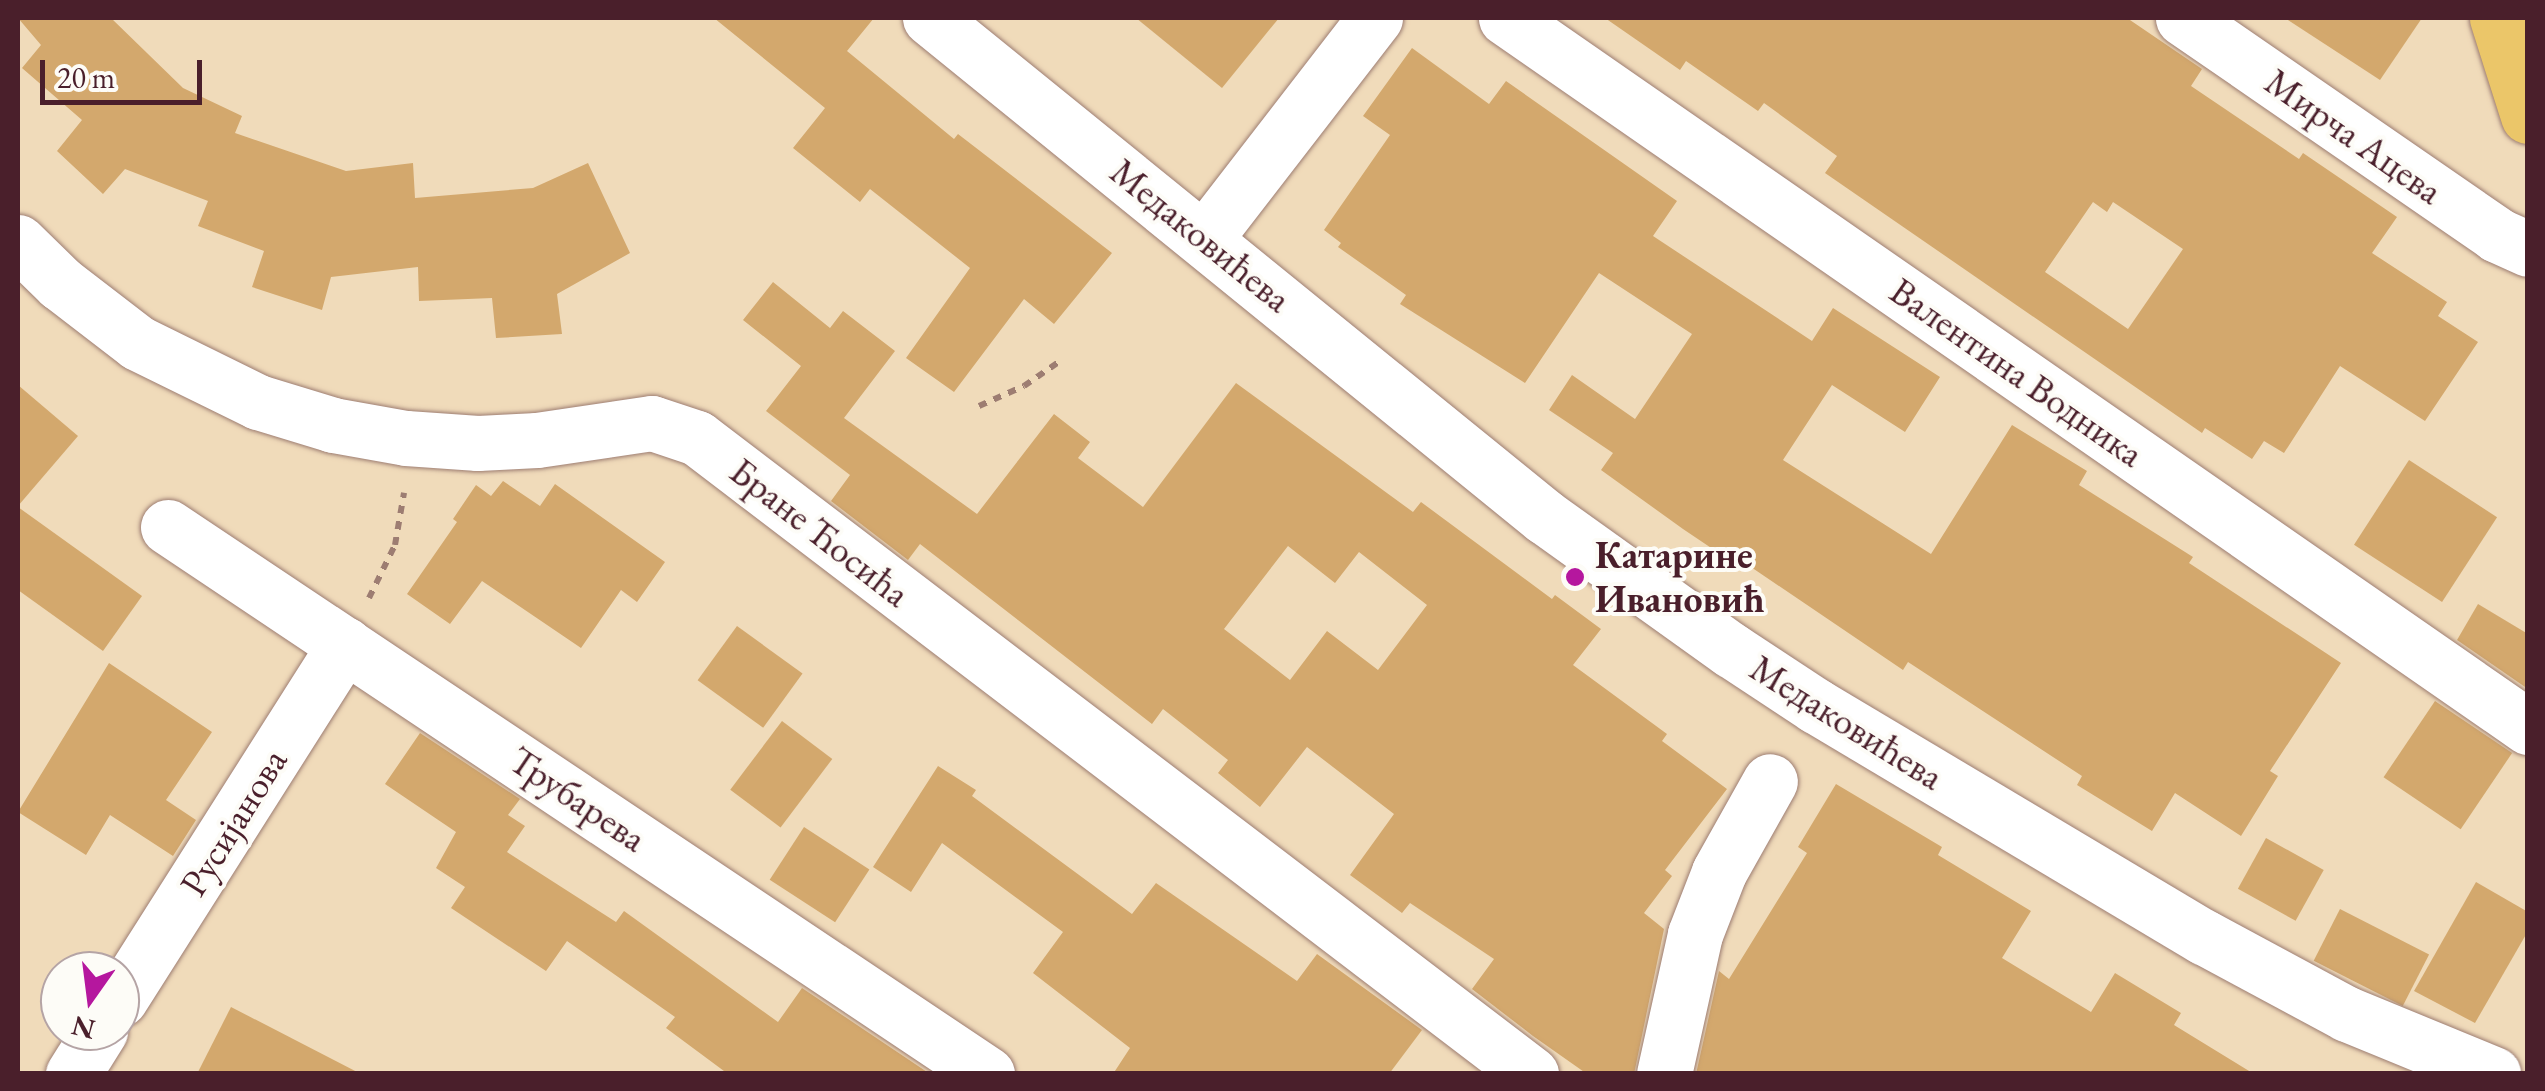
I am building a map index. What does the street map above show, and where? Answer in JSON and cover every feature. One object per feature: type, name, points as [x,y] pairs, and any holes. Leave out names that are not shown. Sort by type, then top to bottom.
[{"type":"main road","points":[[2497,18],[2528,116]]},
{"type":"street","name":"Медаковићева","points":[[930,18],[1545,517],[1816,706],[2204,938],[2347,1014],[2493,1074]]},
{"type":"street","points":[[1205,238],[1376,18]]},
{"type":"street","name":"Валентина Водника","points":[[1506,18],[2528,726]]},
{"type":"street","name":"Мирча Ацева","points":[[2183,18],[2496,235],[2528,249]]},
{"type":"street","name":"Бране Ћосића","points":[[18,242],[98,314],[138,343],[258,402],[334,426],[406,438],[478,443],[537,440],[652,423],[697,438],[1531,1074]]},
{"type":"street","name":"Трубарева","points":[[168,526],[987,1074]]},
{"type":"street","name":"Русијанова","points":[[140,968],[346,644]]},
{"type":"street","points":[[1664,1074],[1695,934],[1719,872],[1770,781]]},
{"type":"street","points":[[73,1074],[87,1051]]},
{"type":"path","points":[[978,406],[1024,386],[1063,359]]},
{"type":"path","points":[[346,644],[394,545],[404,504],[406,438]]},
{"type":"building","points":[[18,18],[111,18],[183,88],[242,116],[235,133],[346,171],[413,163],[415,198],[533,188],[588,163],[630,253],[557,294],[562,334],[496,338],[492,298],[419,301],[418,267],[331,277],[322,310],[252,287],[264,251],[198,226],[208,201],[125,169],[103,194],[57,151],[82,120],[22,68],[41,45]]},
{"type":"building","points":[[714,18],[874,18],[847,51],[954,139],[958,134],[1112,253],[1054,324],[1024,299],[954,392],[906,358],[970,268],[870,189],[860,202],[793,148],[825,108]]},
{"type":"building","points":[[1136,18],[1279,18],[1222,88]]},
{"type":"building","points":[[1605,18],[2127,18],[2202,69],[2191,86],[2299,159],[2303,153],[2397,217],[2372,253],[2447,302],[2438,316],[2478,342],[2425,421],[2340,366],[2284,453],[2264,441],[2252,459],[2205,428],[2202,433],[1825,173],[1837,156],[1764,103],[1758,111],[1686,61],[1680,70]],"holes":[[[2093,202],[2107,212],[2113,202],[2183,249],[2128,329],[2045,272]]]},
{"type":"building","points":[[2285,18],[2422,18],[2380,80]]},
{"type":"building","points":[[1412,48],[1489,104],[1506,81],[1677,201],[1653,236],[1812,341],[1833,308],[1940,377],[1905,432],[1832,385],[1783,460],[1931,554],[2012,425],[2087,471],[2079,485],[2193,557],[2189,563],[2341,663],[2270,771],[2278,776],[2241,836],[2175,793],[2152,831],[2077,785],[2082,776],[1908,662],[1903,670],[1748,565],[1744,570],[1601,470],[1613,453],[1549,410],[1572,375],[1635,419],[1692,334],[1599,273],[1525,383],[1400,304],[1406,295],[1338,247],[1341,243],[1324,230],[1390,135],[1363,116]]},
{"type":"building","points":[[773,282],[830,328],[843,311],[895,351],[844,418],[977,514],[1054,414],[1090,442],[1078,458],[1143,507],[1236,383],[1413,512],[1421,502],[1552,599],[1555,595],[1601,629],[1573,665],[1667,734],[1662,741],[1727,789],[1665,870],[1672,876],[1644,913],[1664,929],[1634,1074],[1587,1074],[1472,989],[1494,959],[1410,903],[1402,913],[1350,875],[1394,814],[1307,747],[1260,807],[1218,773],[1228,760],[1163,709],[1152,724],[920,544],[908,560],[831,501],[850,475],[766,411],[801,366],[743,320]],"holes":[[[1288,546],[1335,583],[1359,552],[1427,605],[1378,670],[1327,631],[1290,680],[1224,629]]]},
{"type":"building","points":[[18,385],[78,436],[18,506]]},
{"type":"building","points":[[2409,460],[2497,517],[2442,602],[2354,545]]},
{"type":"building","points":[[503,481],[540,506],[555,484],[665,562],[637,602],[621,590],[581,648],[482,581],[450,624],[407,594],[457,522],[453,519],[476,485],[491,496]]},
{"type":"building","points":[[18,507],[142,596],[103,651],[18,590]]},
{"type":"building","points":[[2478,604],[2528,634],[2528,689],[2457,640]]},
{"type":"building","points":[[737,626],[803,674],[763,728],[698,680]]},
{"type":"building","points":[[109,663],[212,732],[166,800],[196,820],[173,856],[110,815],[86,855],[18,812]]},
{"type":"building","points":[[2435,701],[2512,753],[2461,829],[2384,777]]},
{"type":"building","points":[[782,721],[832,759],[781,828],[730,790]]},
{"type":"building","points":[[420,733],[520,799],[508,815],[525,826],[507,852],[616,922],[624,911],[778,1022],[802,988],[930,1074],[728,1074],[666,1028],[675,1017],[567,941],[546,971],[451,908],[465,887],[436,868],[456,832],[385,784]]},
{"type":"building","points":[[938,766],[976,790],[972,796],[1132,914],[1156,883],[1297,981],[1317,954],[1422,1030],[1389,1074],[1113,1074],[1130,1048],[1033,973],[1063,932],[942,843],[911,892],[873,867]]},
{"type":"building","points":[[1836,784],[1942,847],[1938,855],[2031,911],[2002,958],[2091,1012],[2115,973],[2181,1013],[2174,1025],[2254,1074],[1696,1074],[1719,971],[1729,979],[1807,853],[1798,847]]},
{"type":"building","points":[[804,827],[869,869],[835,922],[770,880]]},
{"type":"building","points":[[2266,838],[2324,870],[2296,921],[2238,889]]},
{"type":"building","points":[[2476,882],[2528,912],[2528,931],[2475,1023],[2414,991]]},
{"type":"building","points":[[2340,909],[2429,954],[2403,1006],[2314,961]]},
{"type":"building","points":[[231,1007],[361,1074],[197,1074]]},
{"type":"place","name":"Катарине Ивановић","points":[[1575,577]]}]
